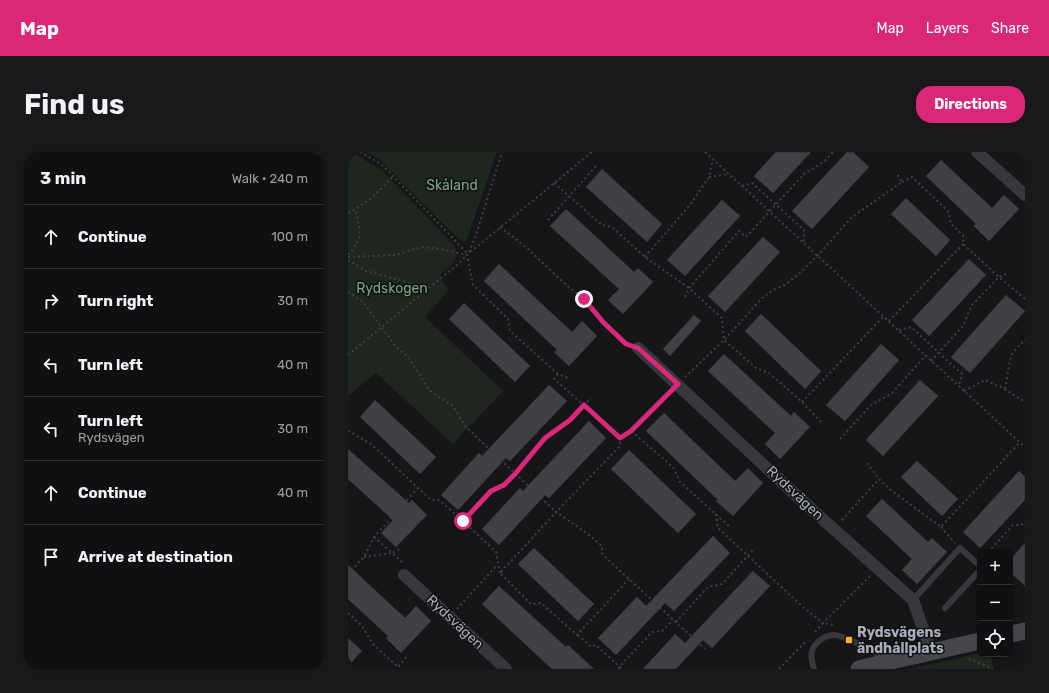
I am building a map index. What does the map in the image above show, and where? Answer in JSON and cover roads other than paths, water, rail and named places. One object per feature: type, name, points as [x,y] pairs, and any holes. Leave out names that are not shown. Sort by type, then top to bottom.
[{"type":"street","points":[[977,152],[1025,195]]},
{"type":"street","name":"Rydsvägen","points":[[638,348],[798,497],[913,600],[931,652]]},
{"type":"street","name":"Rydsvägen","points":[[404,574],[506,669]]},
{"type":"street","points":[[1013,633],[1025,631]]},
{"type":"street","points":[[859,669],[977,642]]},
{"type":"lane","points":[[913,600],[960,548],[977,563]]},
{"type":"lane","points":[[945,608],[977,573]]},
{"type":"lane","points":[[814,669],[811,661],[813,648],[821,639],[832,635],[849,640],[891,661]]},
{"type":"place","name":"Rydsvägens ändhållplats","points":[[849,640]]},
{"type":"park label","name":"Skåland","points":[[452,185]]},
{"type":"park label","name":"Rydskogen","points":[[392,288]]}]
